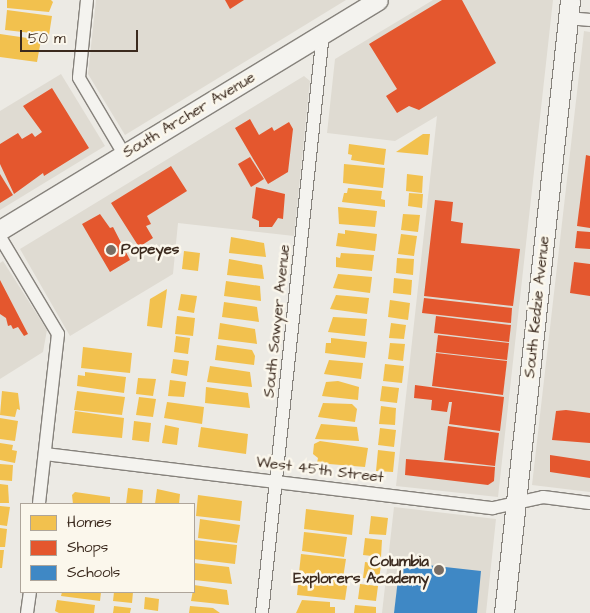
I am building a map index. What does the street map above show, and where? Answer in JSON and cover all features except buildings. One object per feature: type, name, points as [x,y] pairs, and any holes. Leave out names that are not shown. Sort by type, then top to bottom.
[{"type":"main road","name":"South Archer Avenue","points":[[0,230],[378,0]]},
{"type":"main road","name":"South Kedzie Avenue","points":[[504,613],[569,9]]},
{"type":"street","points":[[87,0],[79,78],[124,154]]},
{"type":"street","points":[[569,9],[590,20]]},
{"type":"street","name":"South Sawyer Avenue","points":[[262,613],[323,33]]},
{"type":"street","points":[[0,238],[58,334],[39,503]]},
{"type":"street","name":"West 45th Street","points":[[44,454],[493,508],[543,497],[590,503]]},
{"type":"street","points":[[27,613],[30,593]]},
{"type":"shaded area","points":[[96,0],[346,0],[125,135],[88,74]]},
{"type":"shaded area","points":[[433,0],[553,0],[498,497],[396,486],[437,116],[395,141],[327,133],[335,59]]},
{"type":"shaded area","points":[[584,31],[590,32],[590,492],[532,485]]},
{"type":"shaded area","points":[[61,74],[105,146],[0,210],[0,111]]},
{"type":"shaded area","points":[[304,76],[310,81],[294,236],[178,223],[173,274],[70,336],[20,249]]},
{"type":"shaded area","points":[[3,261],[47,330],[43,352],[0,379],[0,263]]},
{"type":"shaded area","name":"Columbia Explorers Academy","points":[[394,507],[496,519],[486,613],[382,613]]},
{"type":"place","name":"Popeyes","points":[[111,250]]},
{"type":"place","name":"Columbia Explorers Academy","points":[[439,570]]}]
